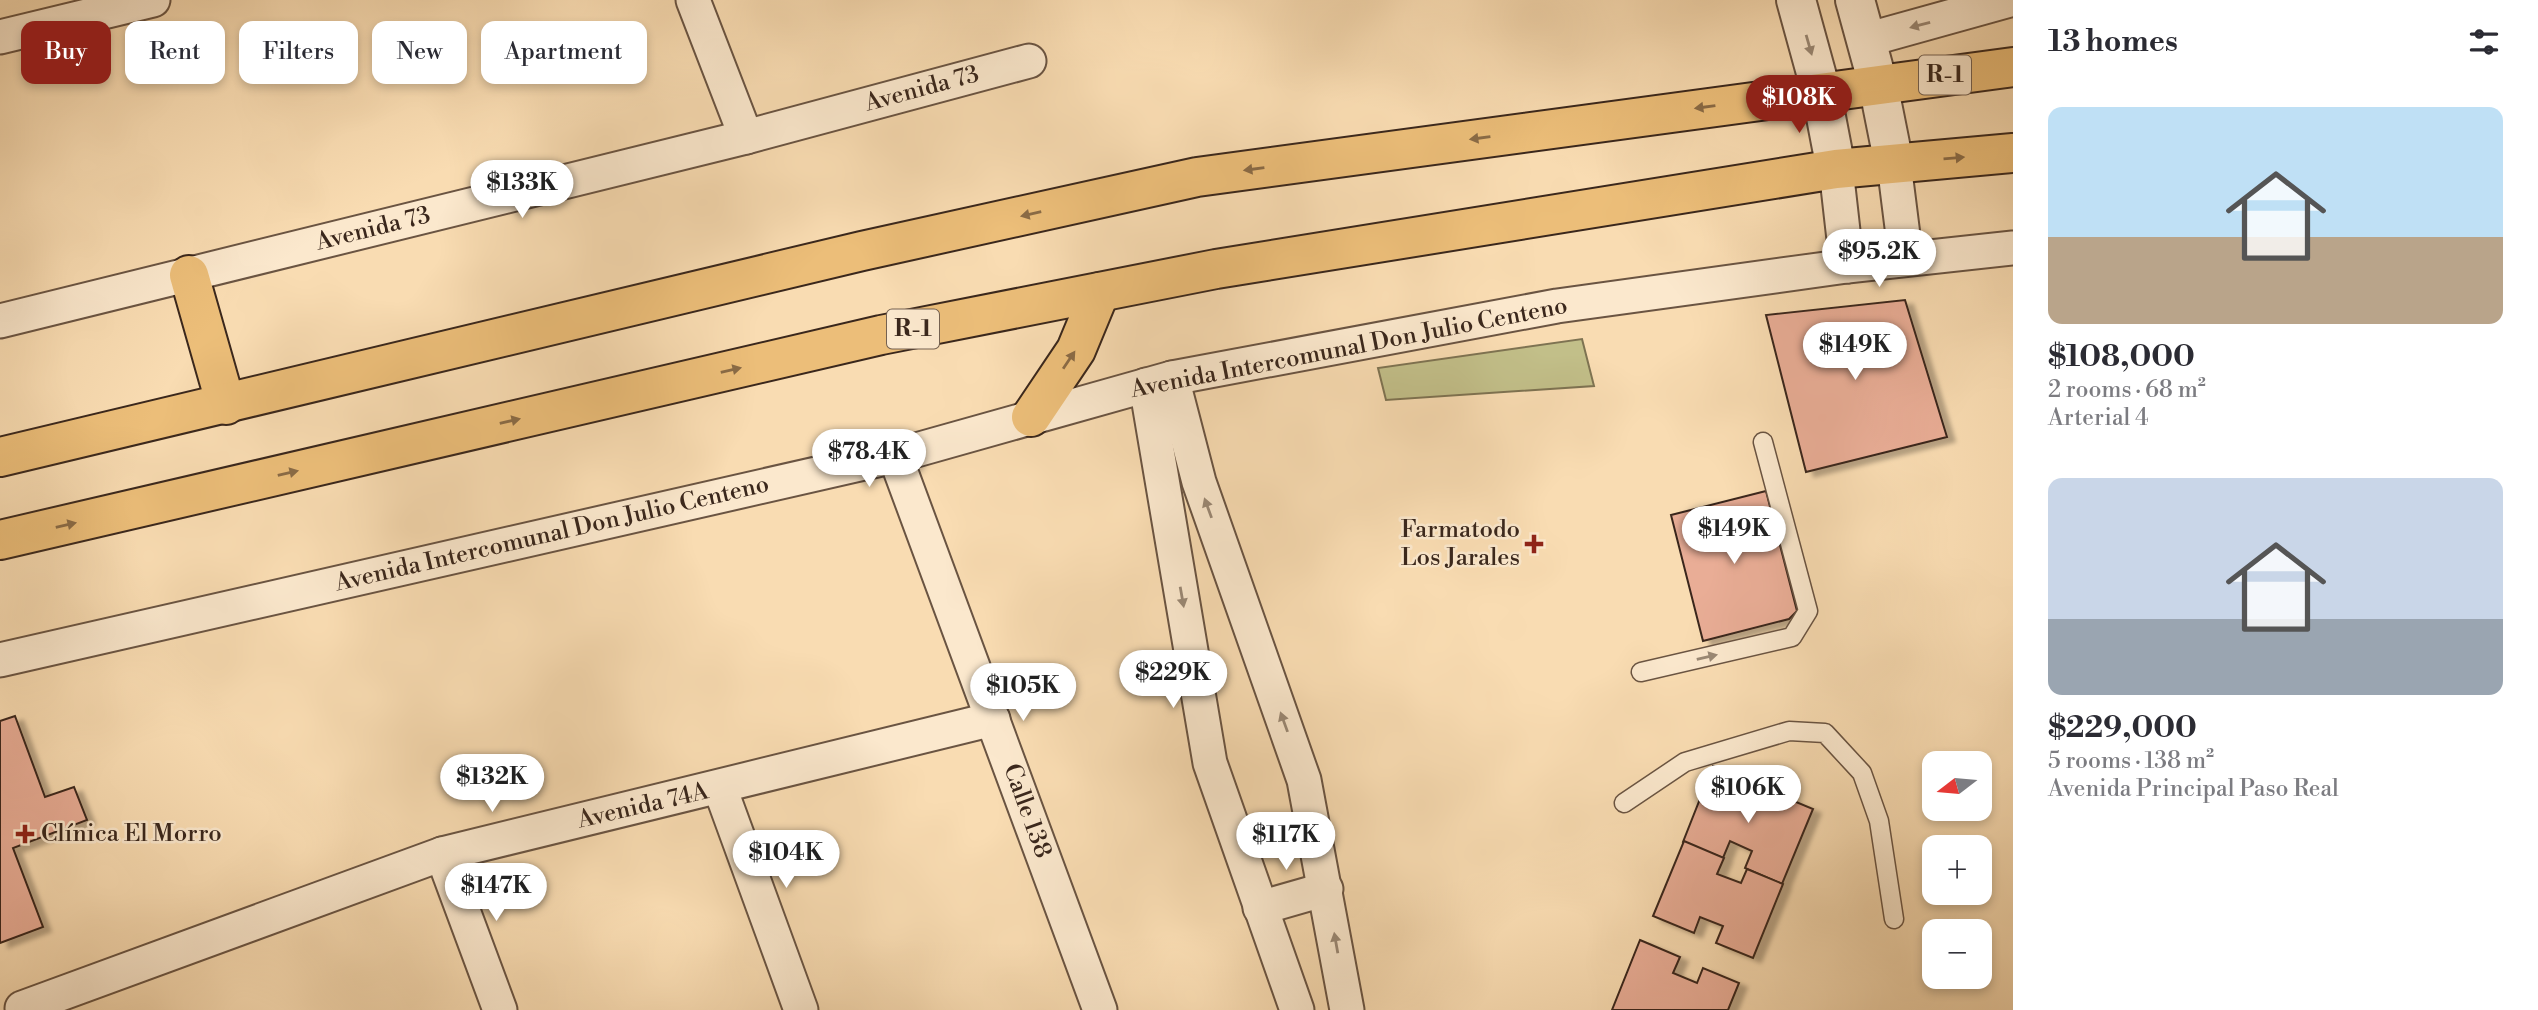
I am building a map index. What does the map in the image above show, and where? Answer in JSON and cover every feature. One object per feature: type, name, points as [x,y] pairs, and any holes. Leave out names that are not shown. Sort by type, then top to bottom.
[{"type":"main road","name":"R-1","points":[[0,457],[862,251],[1197,177],[2013,67]]},
{"type":"main road","name":"R-1","points":[[0,540],[881,335],[1229,266],[1836,169],[2013,153]]},
{"type":"main road","points":[[189,275],[226,405]]},
{"type":"main road","points":[[1031,417],[1076,350],[1100,292]]},
{"type":"street","points":[[0,37],[107,5],[153,0]]},
{"type":"street","points":[[693,0],[746,137]]},
{"type":"street","points":[[1796,0],[1821,91],[1836,169],[1847,266]]},
{"type":"street","points":[[1855,0],[1878,84],[1894,163],[1906,259]]},
{"type":"street","points":[[1866,40],[2010,0]]},
{"type":"street","name":"Avenida 73","points":[[0,321],[746,137],[1029,61]]},
{"type":"street","name":"Avenida Intercomunal Don Julio Centeno","points":[[0,660],[895,456],[1159,381],[1557,306],[1847,266],[2013,248]]},
{"type":"street","points":[[1159,381],[1199,482],[1304,780],[1347,1010]]},
{"type":"street","points":[[1159,381],[1210,763],[1297,1010]]},
{"type":"street","name":"Calle 138","points":[[895,456],[1100,1010]]},
{"type":"street","name":"Avenida 74A","points":[[23,1009],[442,854],[993,719]]},
{"type":"street","points":[[720,788],[801,1010]]},
{"type":"street","points":[[442,854],[499,1010]]},
{"type":"street","points":[[1260,908],[1326,889]]},
{"type":"lane","points":[[1641,672],[1792,637],[1808,611],[1763,442]]},
{"type":"lane","points":[[1624,803],[1685,762],[1788,731],[1825,733],[1862,773],[1879,821],[1894,919]]},
{"type":"shaded area","points":[[1582,339],[1594,386],[1386,400],[1378,368]]},
{"type":"building","points":[[1905,300],[1947,437],[1806,472],[1766,315]]},
{"type":"building","points":[[1766,491],[1797,611],[1789,619],[1703,641],[1671,515]]},
{"type":"building","name":"Clínica El Morro","points":[[15,716],[45,797],[74,787],[87,820],[13,848],[43,927],[0,943],[0,721]]},
{"type":"building","points":[[1713,766],[1753,783],[1747,799],[1770,808],[1777,794],[1813,809],[1782,884],[1745,868],[1752,851],[1730,841],[1723,858],[1683,842]]},
{"type":"building","points":[[1684,841],[1724,858],[1717,874],[1741,883],[1747,869],[1783,884],[1753,958],[1716,943],[1723,926],[1700,917],[1694,933],[1653,916]]},
{"type":"building","points":[[1640,940],[1680,957],[1673,973],[1697,983],[1703,968],[1739,983],[1728,1010],[1612,1010]]},
{"type":"place","name":"Farmatodo Los Jarales","points":[[1534,544]]},
{"type":"place","name":"Clínica El Morro","points":[[25,834]]}]
